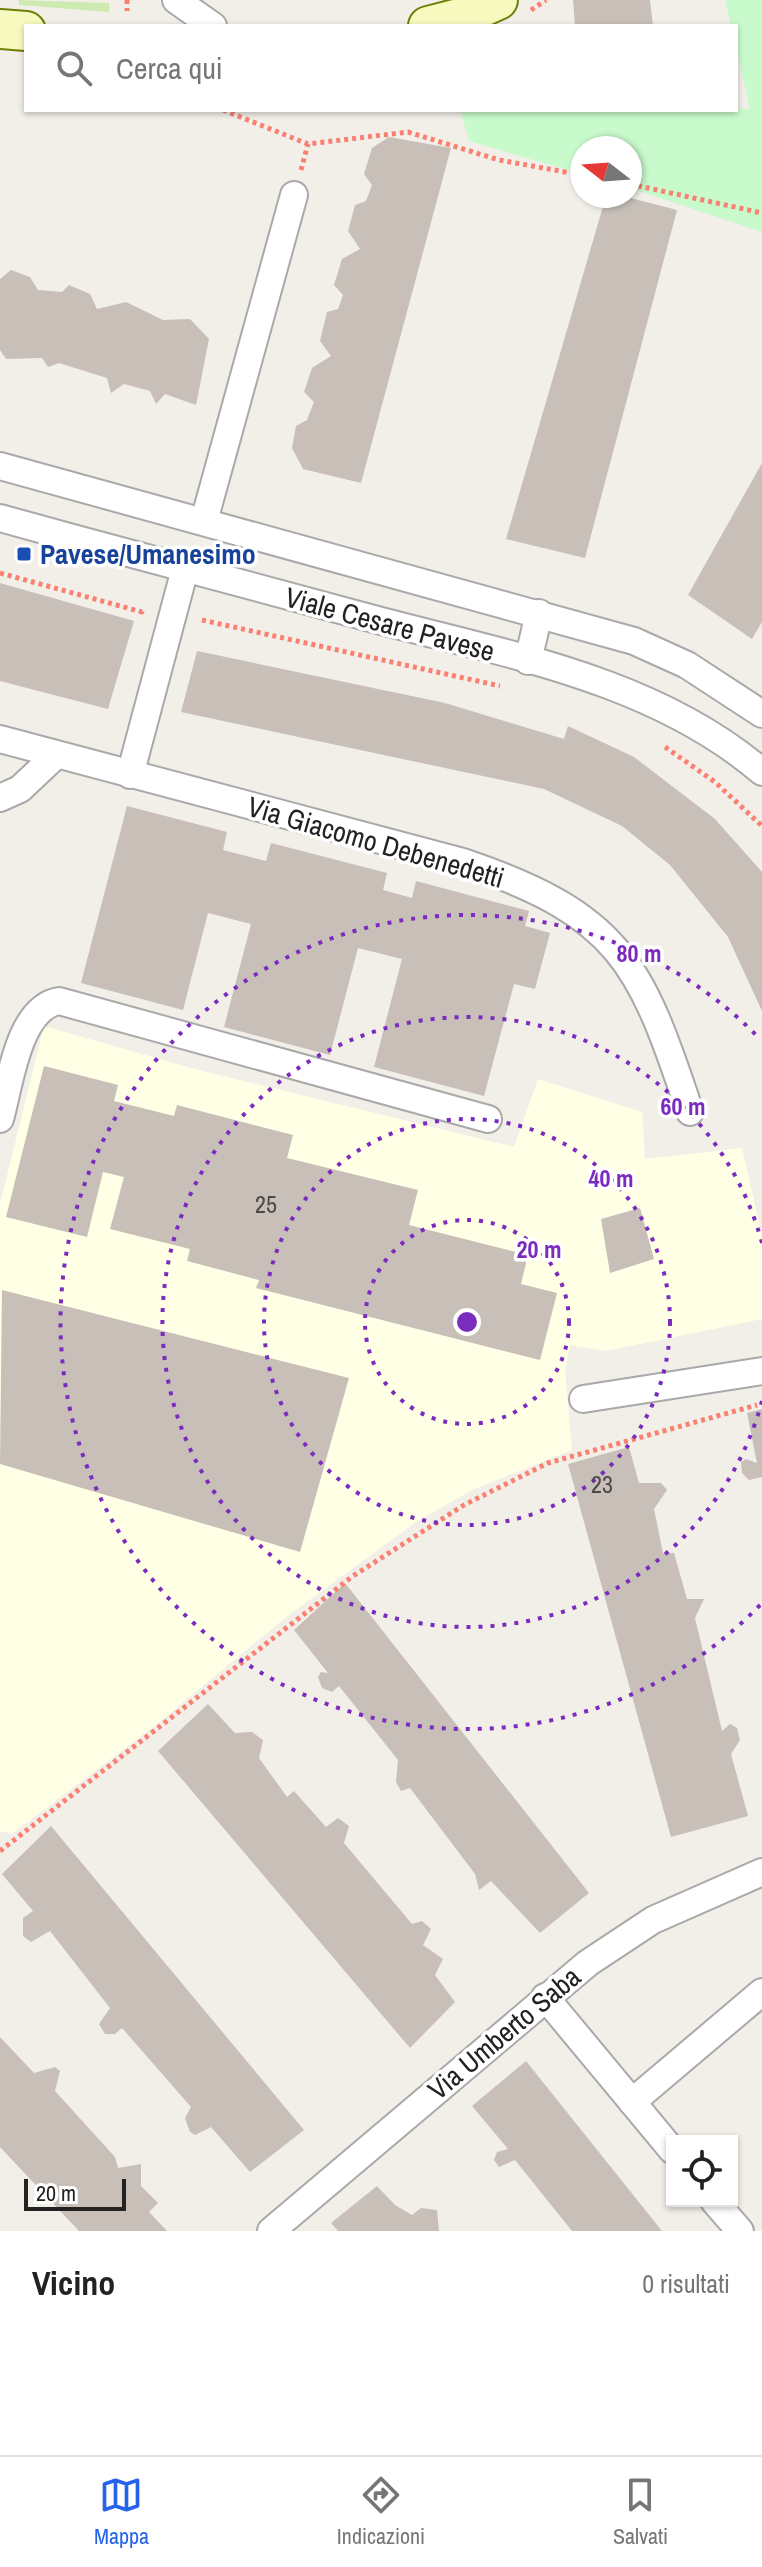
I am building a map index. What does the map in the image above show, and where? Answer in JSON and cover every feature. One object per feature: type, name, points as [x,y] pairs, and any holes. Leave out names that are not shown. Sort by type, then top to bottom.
[{"type":"main road","points":[[436,24],[459,18],[498,0]]},
{"type":"main road","points":[[0,29],[24,31]]},
{"type":"street","points":[[176,0],[210,24]]},
{"type":"street","points":[[417,24],[451,0]]},
{"type":"street","points":[[204,521],[294,195]]},
{"type":"street","name":"Viale Cesare Pavese","points":[[0,466],[539,613],[653,648],[713,680],[762,714]]},
{"type":"street","name":"Viale Cesare Pavese","points":[[0,518],[528,661],[650,702],[710,736],[762,772]]},
{"type":"street","points":[[130,775],[185,569]]},
{"type":"street","points":[[528,661],[539,613]]},
{"type":"street","name":"Via Giacomo Debenedetti","points":[[0,739],[463,862],[515,881],[568,906],[596,926],[627,963],[650,1006],[690,1112]]},
{"type":"street","points":[[0,798],[20,789],[56,755]]},
{"type":"street","points":[[0,1119],[29,1021],[41,1006],[59,1001],[488,1119]]},
{"type":"street","points":[[583,1399],[762,1371]]},
{"type":"street","name":"Via Umberto Saba","points":[[271,2231],[545,1997],[653,1920],[762,1872]]},
{"type":"street","points":[[632,2102],[762,1992]]},
{"type":"street","points":[[545,1997],[666,2143]]},
{"type":"street","points":[[719,2207],[740,2231]]},
{"type":"path","points":[[127,0],[127,11]]},
{"type":"path","points":[[228,112],[308,144],[408,132],[499,160],[570,173]]},
{"type":"path","points":[[642,187],[762,213]]},
{"type":"path","points":[[0,573],[142,612],[145,604]]},
{"type":"path","points":[[204,611],[201,620],[512,688]]},
{"type":"path","points":[[661,744],[715,782],[762,826]]},
{"type":"path","points":[[0,1851],[341,1585],[464,1505],[548,1463],[762,1404]]},
{"type":"shaded area","points":[[44,1026],[191,1068],[514,1147],[538,1079],[642,1112],[645,1159],[742,1148],[762,1236],[762,1319],[606,1351],[570,1345],[565,1371],[572,1450],[472,1490],[416,1522],[285,1618],[157,1724],[12,1834],[0,1831],[0,1204]]},
{"type":"green space","points":[[19,0],[109,3],[109,12],[19,5]]},
{"type":"green space","points":[[725,0],[762,0],[762,232],[642,192],[642,136],[570,136],[570,170],[469,141],[461,112],[738,112],[738,109],[750,109],[738,56],[738,24],[731,24]]},
{"type":"building","points":[[573,0],[650,0],[653,24],[575,24]]},
{"type":"building","points":[[389,137],[451,148],[361,483],[303,469],[292,448],[296,426],[307,420],[314,402],[304,392],[312,368],[331,356],[320,341],[327,312],[338,309],[343,295],[334,285],[342,259],[360,249],[348,231],[355,205],[366,201],[372,185],[364,174],[372,148]]},
{"type":"building","points":[[642,201],[677,210],[585,558],[506,539],[603,208],[642,208]]},
{"type":"building","points":[[11,270],[30,277],[38,290],[62,292],[69,285],[90,294],[97,309],[126,302],[163,320],[190,319],[209,339],[196,405],[165,394],[156,404],[150,391],[124,384],[111,393],[107,378],[59,363],[48,367],[42,358],[6,359],[0,350],[0,279]]},
{"type":"building","points":[[762,463],[762,622],[752,639],[688,595]]},
{"type":"building","points":[[0,583],[134,621],[108,709],[0,681]]},
{"type":"building","points":[[197,651],[445,703],[564,739],[568,726],[634,757],[715,819],[762,872],[762,1011],[728,937],[670,865],[622,826],[544,789],[181,712]]},
{"type":"building","points":[[127,806],[227,832],[223,850],[266,861],[271,843],[387,873],[383,890],[412,898],[416,881],[529,911],[525,926],[550,933],[535,989],[514,984],[484,1096],[374,1067],[402,959],[358,948],[330,1055],[224,1027],[251,924],[208,913],[183,1010],[81,983]]},
{"type":"building","points":[[44,1066],[118,1085],[114,1101],[174,1116],[177,1105],[293,1135],[287,1158],[418,1190],[409,1225],[528,1255],[521,1284],[557,1293],[540,1360],[256,1288],[259,1280],[187,1261],[190,1249],[110,1229],[124,1177],[103,1172],[87,1237],[6,1217]]},
{"type":"building","points":[[640,1208],[654,1259],[610,1273],[601,1219]]},
{"type":"building","points":[[2,1290],[349,1378],[300,1552],[0,1464]]},
{"type":"building","points":[[762,1409],[762,1477],[749,1480],[742,1473],[741,1462],[746,1459],[757,1463],[747,1413]]},
{"type":"building","points":[[629,1447],[639,1483],[661,1483],[667,1490],[654,1509],[663,1553],[674,1553],[687,1599],[704,1599],[695,1618],[722,1731],[730,1724],[737,1728],[740,1740],[731,1754],[748,1816],[671,1837],[568,1464]]},
{"type":"building","points":[[345,1583],[589,1893],[540,1933],[491,1881],[479,1890],[475,1874],[410,1788],[401,1791],[396,1782],[398,1760],[339,1686],[332,1692],[322,1688],[318,1677],[321,1672],[328,1673],[294,1630]]},
{"type":"building","points":[[208,1704],[235,1733],[252,1732],[263,1740],[259,1758],[287,1797],[294,1791],[326,1827],[338,1818],[349,1826],[344,1843],[412,1924],[422,1921],[431,1929],[423,1945],[443,1959],[435,1975],[455,2002],[410,2048],[158,1751]]},
{"type":"building","points":[[51,1826],[304,2130],[250,2172],[211,2127],[195,2135],[190,2132],[185,2118],[191,2107],[122,2028],[115,2034],[105,2034],[99,2024],[110,2008],[50,1931],[31,1942],[23,1936],[23,1918],[33,1911],[2,1874]]},
{"type":"building","points":[[0,2037],[34,2073],[55,2067],[60,2071],[55,2091],[115,2157],[118,2168],[141,2164],[141,2186],[158,2203],[149,2212],[167,2231],[79,2231],[0,2147]]},
{"type":"building","points":[[526,2061],[662,2231],[572,2231],[515,2160],[499,2167],[494,2160],[497,2152],[508,2149],[472,2106]]},
{"type":"building","points":[[377,2186],[395,2205],[412,2215],[421,2208],[437,2210],[439,2231],[338,2231],[331,2223]]},
{"type":"place","name":"Pavese/Umanesimo","points":[[24,554]]}]
